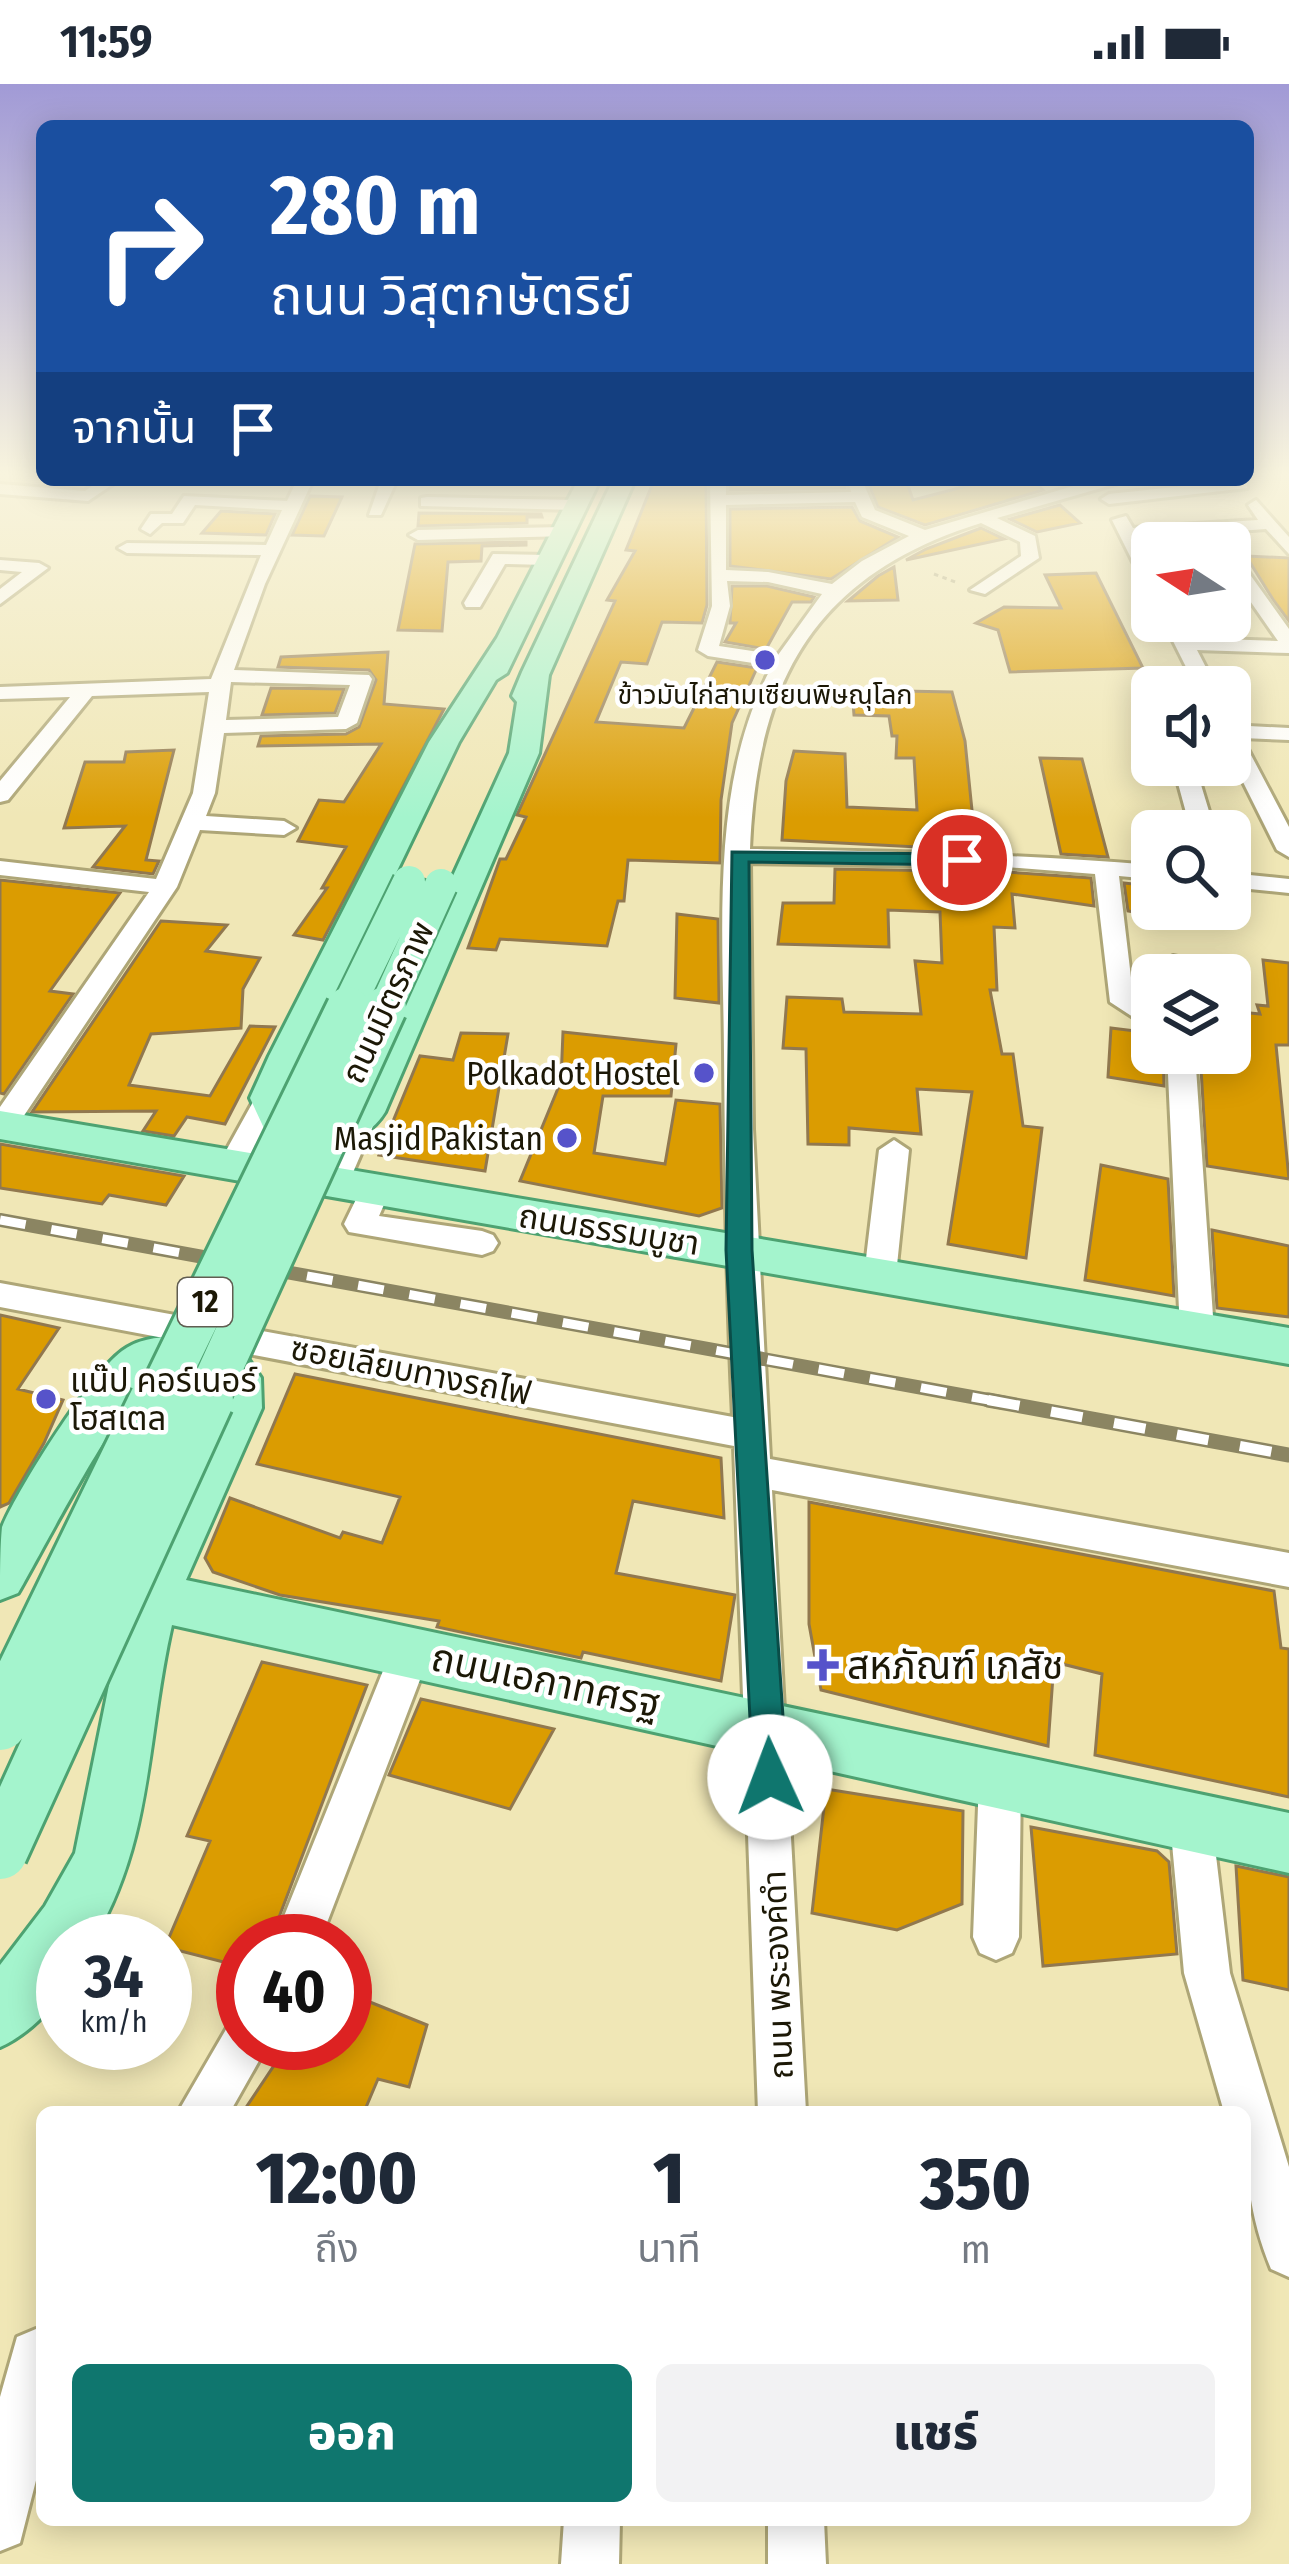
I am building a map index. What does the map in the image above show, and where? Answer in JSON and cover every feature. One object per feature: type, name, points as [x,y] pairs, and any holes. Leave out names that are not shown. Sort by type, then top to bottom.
[{"type":"main road","name":"ถนนมิตรภาพ","points":[[0,1852],[425,883],[505,644],[534,587]]},
{"type":"main road","name":"ถนนมิตรภาพ","points":[[0,1723],[536,671],[574,587]]},
{"type":"main road","points":[[505,644],[444,742],[269,1098],[281,1127],[329,1133],[365,1112],[524,754],[536,671]]},
{"type":"main road","name":"ถนนธรรมบูชา","points":[[1,1125],[1289,1346]]},
{"type":"main road","points":[[0,1577],[89,1433],[120,1404],[182,1394],[206,1405],[218,1419],[220,1450],[154,1597],[132,1673],[112,1828],[86,1896],[61,1940],[0,2014]]},
{"type":"main road","name":"ถนนเอกาทศรฐ","points":[[154,1597],[1289,1843]]},
{"type":"street","points":[[1,1125],[165,887],[204,793],[222,680],[259,587]]},
{"type":"street","points":[[473,603],[483,587]]},
{"type":"street","points":[[719,587],[721,606],[708,650],[783,662]]},
{"type":"street","points":[[816,587],[832,590]]},
{"type":"street","name":"ถนน พระองค์ดำ","points":[[782,2106],[769,1729],[739,1250],[739,856],[750,763],[769,691],[783,662],[836,587]]},
{"type":"street","points":[[979,590],[984,587]]},
{"type":"street","points":[[1251,590],[1289,645]]},
{"type":"street","points":[[1241,642],[1243,647]]},
{"type":"street","points":[[1184,644],[1289,645]]},
{"type":"street","points":[[1184,644],[1195,666]]},
{"type":"street","points":[[0,693],[222,680],[362,679],[346,723],[214,727]]},
{"type":"street","points":[[0,795],[85,691]]},
{"type":"street","points":[[1251,733],[1289,734]]},
{"type":"street","points":[[1251,775],[1289,850]]},
{"type":"street","points":[[191,823],[284,828]]},
{"type":"street","points":[[739,856],[1006,860],[1131,870]]},
{"type":"street","points":[[1106,867],[1119,986],[1123,1002],[1131,1008]]},
{"type":"street","points":[[0,868],[165,887]]},
{"type":"street","points":[[1251,882],[1289,886]]},
{"type":"street","points":[[1182,1074],[1196,1330]]},
{"type":"street","points":[[232,1167],[269,1098]]},
{"type":"street","points":[[332,1184],[365,1112]]},
{"type":"street","points":[[880,1275],[894,1150]]},
{"type":"street","points":[[375,1191],[360,1224],[482,1244]]},
{"type":"street","name":"ซอยเลียบทางรถไฟ","points":[[0,1295],[1289,1570]]},
{"type":"street","points":[[308,1914],[411,1651]]},
{"type":"street","points":[[996,1937],[1000,1780]]},
{"type":"street","points":[[1192,1822],[1208,1973],[1247,2106]]},
{"type":"street","points":[[206,2106],[228,2070]]},
{"type":"street","points":[[1251,2121],[1289,2251]]},
{"type":"street","points":[[0,2523],[26,2366]]},
{"type":"street","points":[[590,2564],[592,2526]]},
{"type":"street","points":[[796,2526],[797,2564]]},
{"type":"building","points":[[407,587],[446,587],[442,631],[398,630]]},
{"type":"building","points":[[615,587],[707,587],[702,623],[662,622],[647,664],[621,662],[596,722],[684,728],[717,662],[757,668],[732,723],[721,800],[720,863],[628,860],[624,901],[618,901],[607,946],[500,939],[496,950],[468,948],[500,859],[506,859],[526,817],[517,815],[615,601],[607,600]]},
{"type":"building","points":[[732,587],[770,587],[814,597],[811,602],[792,602],[766,649],[725,642],[736,623],[730,623]]},
{"type":"building","points":[[865,587],[896,587],[898,600],[848,601]]},
{"type":"building","points":[[1051,587],[1103,587],[1142,666],[1010,672],[998,630],[976,623],[1004,607],[1061,608]]},
{"type":"building","points":[[1265,587],[1289,587],[1289,621],[1274,601]]},
{"type":"building","points":[[388,652],[384,704],[444,709],[323,940],[294,935],[327,888],[322,888],[346,847],[298,841],[319,800],[344,802],[381,744],[258,746],[261,736],[346,734],[359,727],[376,680],[369,670],[278,667],[281,657]]},
{"type":"building","points":[[271,688],[344,689],[335,713],[262,715]]},
{"type":"building","points":[[852,690],[952,692],[965,741],[976,850],[782,840],[786,781],[794,751],[845,754],[847,807],[917,810],[914,758],[896,758],[897,736],[892,736],[889,716],[854,715]]},
{"type":"building","points":[[174,750],[146,860],[159,861],[153,874],[93,867],[125,826],[64,828],[85,762],[124,762],[126,752]]},
{"type":"building","points":[[1040,758],[1082,759],[1108,857],[1061,854]]},
{"type":"building","points":[[835,869],[1091,878],[1094,906],[1012,894],[1015,928],[994,927],[997,990],[990,990],[1002,1054],[1013,1054],[1023,1126],[1042,1128],[1026,1258],[948,1244],[972,1092],[917,1089],[921,1134],[849,1128],[849,1145],[808,1144],[806,1049],[783,1048],[787,997],[842,999],[844,1012],[921,1014],[915,961],[942,963],[940,912],[888,910],[889,947],[778,944],[783,903],[834,903]]},
{"type":"building","points":[[0,880],[120,893],[50,991],[73,994],[4,1094],[0,1093]]},
{"type":"building","points":[[1124,883],[1131,884],[1128,911]]},
{"type":"building","points":[[677,914],[718,919],[719,1003],[675,998]]},
{"type":"building","points":[[161,921],[227,925],[206,951],[260,958],[243,989],[241,1028],[151,1034],[129,1085],[210,1096],[250,1026],[275,1027],[225,1124],[187,1117],[174,1136],[143,1131],[156,1111],[32,1112]]},
{"type":"building","points":[[1263,960],[1289,963],[1289,1045],[1276,1045],[1289,1179],[1207,1166],[1201,1074],[1251,1074],[1251,1013],[1260,1014],[1257,1005],[1268,1006]]},
{"type":"building","points":[[1111,1028],[1131,1030],[1131,1074],[1164,1074],[1164,1086],[1108,1077]]},
{"type":"building","points":[[563,1032],[676,1044],[671,1096],[603,1096],[594,1153],[665,1164],[676,1100],[720,1104],[722,1208],[699,1216],[520,1181],[561,1081]]},
{"type":"building","points":[[461,1033],[508,1034],[485,1171],[379,1155],[420,1056],[453,1060]]},
{"type":"building","points":[[0,1144],[184,1176],[166,1205],[109,1195],[102,1204],[0,1188]]},
{"type":"building","points":[[1101,1165],[1168,1179],[1174,1296],[1085,1280]]},
{"type":"building","points":[[1212,1230],[1289,1246],[1289,1317],[1217,1308]]},
{"type":"building","points":[[0,1315],[59,1328],[18,1389],[63,1400],[9,1503],[0,1507]]},
{"type":"building","points":[[295,1374],[721,1458],[724,1518],[633,1501],[616,1573],[735,1595],[721,1681],[583,1652],[581,1658],[437,1627],[439,1621],[280,1595],[213,1572],[205,1558],[230,1498],[340,1538],[343,1532],[382,1543],[400,1497],[257,1464]]},
{"type":"building","points":[[809,1502],[1274,1591],[1281,1648],[1289,1649],[1289,1797],[1095,1755],[1102,1674],[1054,1662],[1048,1746],[821,1690],[809,1624]]},
{"type":"building","points":[[262,1662],[367,1685],[280,1914],[216,1914],[216,1960],[192,1954],[192,1914],[179,1914],[210,1841],[187,1836]]},
{"type":"building","points":[[421,1699],[554,1729],[510,1809],[389,1775]]},
{"type":"building","points":[[826,1789],[963,1811],[962,1904],[897,1930],[812,1913]]},
{"type":"building","points":[[1031,1827],[1157,1851],[1169,1862],[1177,1954],[1043,1966]]},
{"type":"building","points":[[1236,1866],[1289,1877],[1289,1990],[1243,1980]]},
{"type":"building","points":[[372,2003],[427,2025],[409,2087],[378,2079],[367,2106],[247,2106],[271,2070],[372,2070]]},
{"type":"railway","points":[[0,1220],[1005,1403]]},
{"type":"railway","points":[[988,1400],[1289,1455]]},
{"type":"place","name":"ข้าวมันไก่สามเซียนพิษณุโลก","points":[[765,660]]},
{"type":"place","name":"Polkadot Hostel","points":[[704,1073]]},
{"type":"place","name":"Masjid Pakistan","points":[[567,1138]]},
{"type":"place","name":"แน๊ป คอร์เนอร์ โฮสเตล","points":[[46,1399]]},
{"type":"place","name":"สหภัณฑ์ เภสัช","points":[[823,1665]]},
{"type":"route","points":[[770,1777],[739,1250],[739,856],[962,860]]}]
